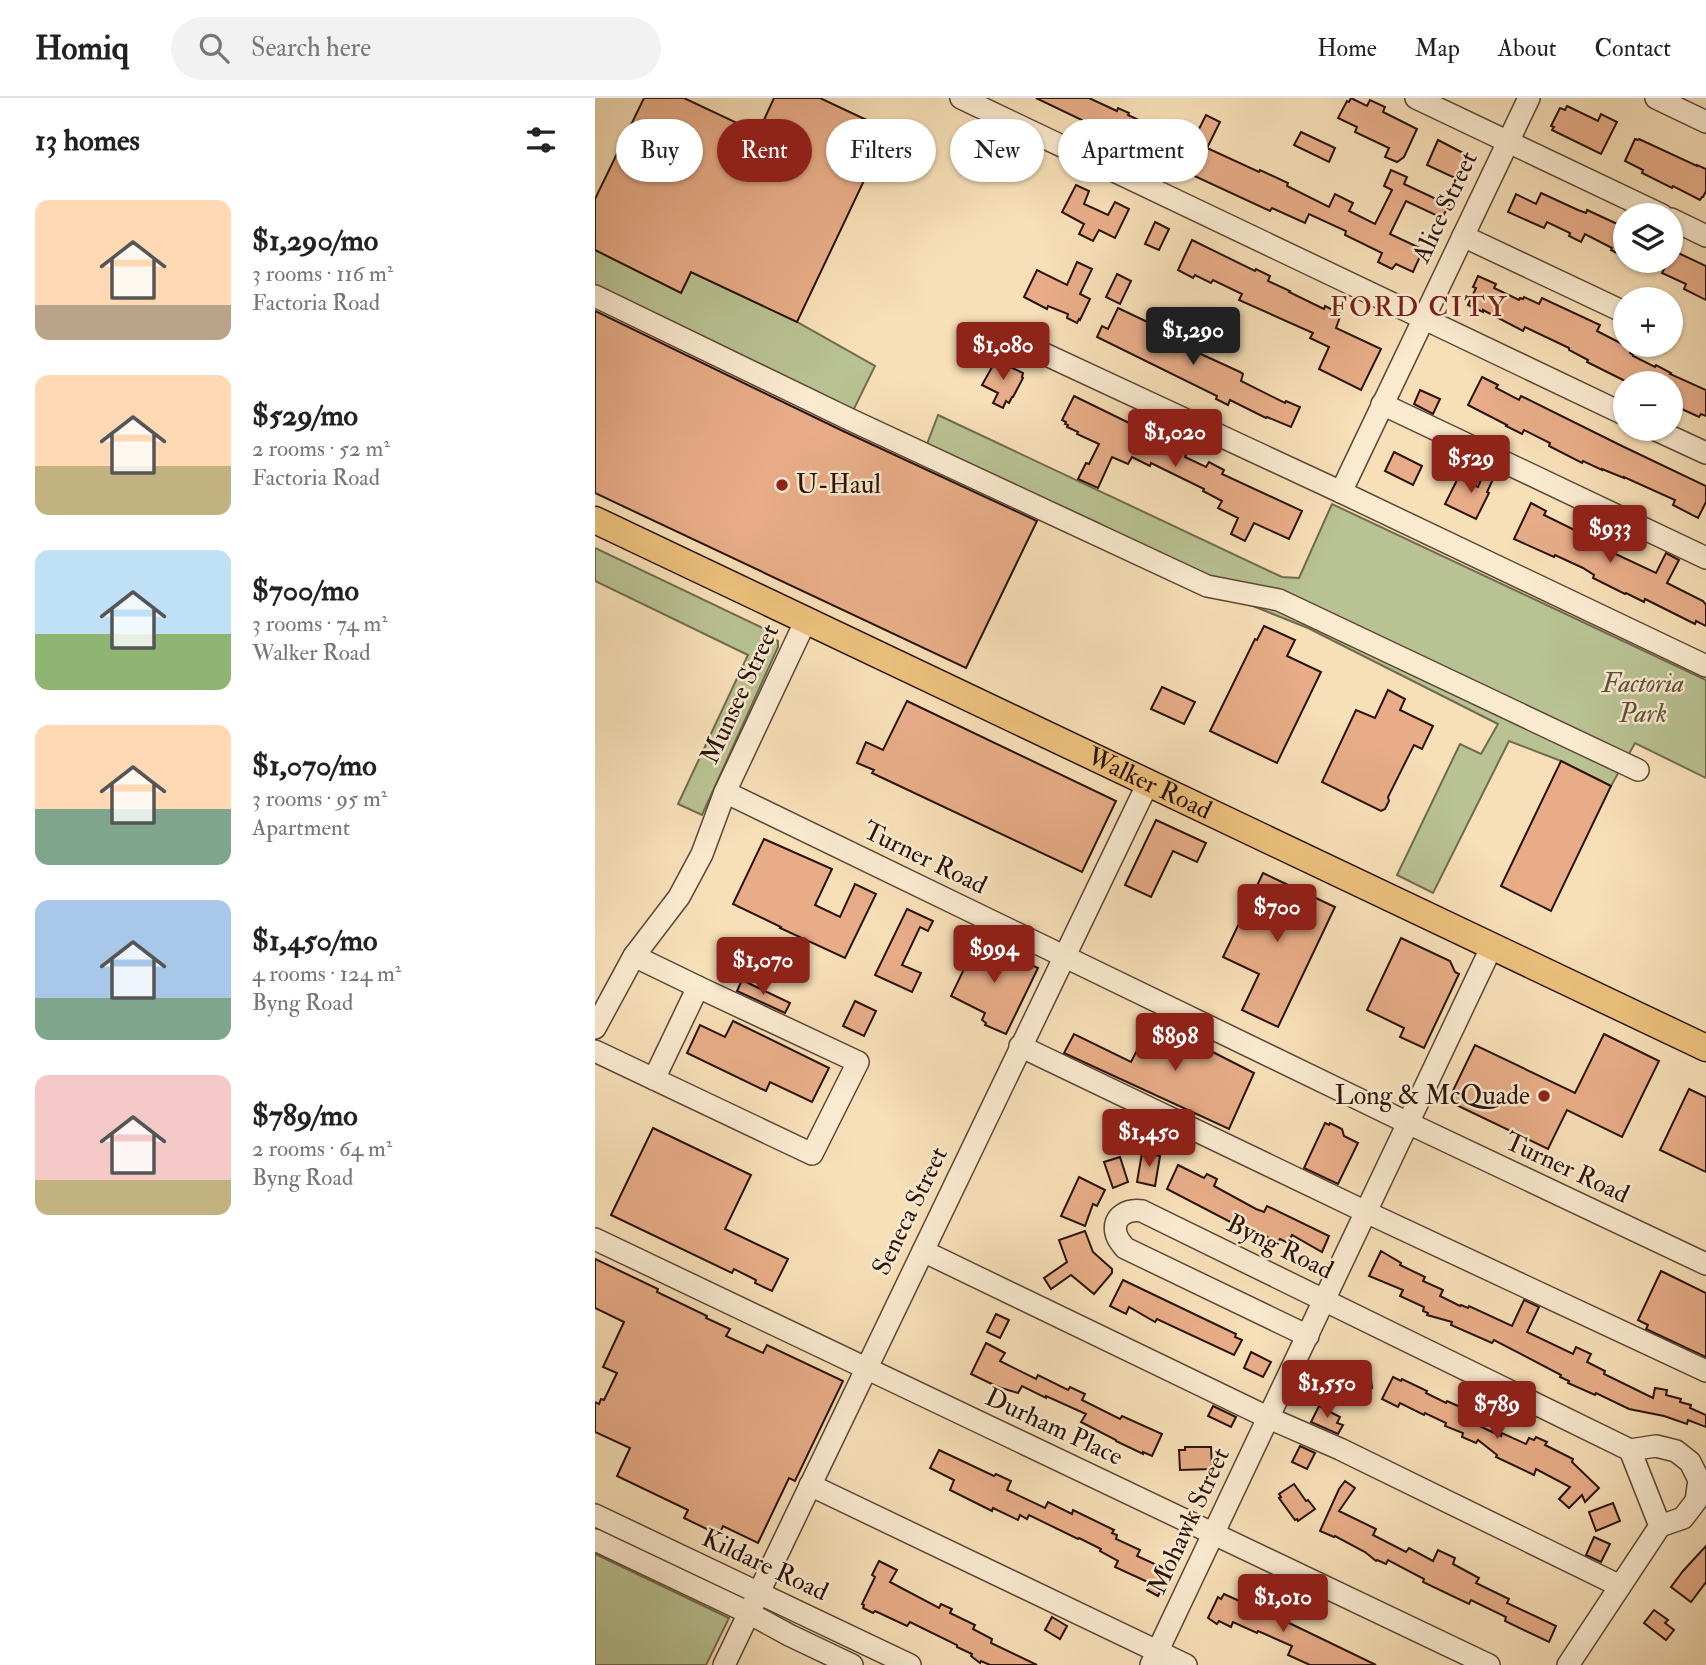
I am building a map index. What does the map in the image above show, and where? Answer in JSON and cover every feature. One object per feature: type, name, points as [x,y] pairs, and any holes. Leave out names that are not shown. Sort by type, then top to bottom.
[{"type":"main road","name":"Walker Road","points":[[595,520],[1706,1048]]},
{"type":"street","points":[[961,98],[1613,409]]},
{"type":"street","points":[[1416,98],[1638,203]]},
{"type":"street","name":"Alice Street","points":[[1341,492],[1529,98]]},
{"type":"street","points":[[1656,98],[1706,122]]},
{"type":"street","points":[[1683,225],[1706,236]]},
{"type":"street","points":[[1463,236],[1613,307]]},
{"type":"street","points":[[595,296],[849,419],[1207,586],[1279,600],[1638,770]]},
{"type":"street","points":[[1010,338],[1706,666]]},
{"type":"street","points":[[1382,404],[1706,558]]},
{"type":"street","points":[[1680,441],[1706,453]]},
{"type":"street","name":"Munsee Street","points":[[595,1028],[634,956],[679,897],[702,854],[725,792],[806,620]]},
{"type":"street","name":"Seneca Street","points":[[724,1665],[1148,783]]},
{"type":"street","name":"Turner Road","points":[[725,792],[1408,1123],[1706,1264]]},
{"type":"street","name":"Mohawk Street","points":[[1155,1658],[1492,946]]},
{"type":"street","points":[[595,1051],[812,1154],[858,1062],[634,956]]},
{"type":"street","points":[[654,1079],[698,987]]},
{"type":"street","points":[[1020,1046],[1706,1371]]},
{"type":"street","name":"Byng Road","points":[[1308,1336],[1125,1248],[1114,1229],[1122,1213],[1134,1209],[1142,1210],[1630,1450],[1655,1446],[1676,1451],[1690,1462],[1699,1480],[1696,1500],[1683,1518],[1660,1525],[1568,1665]]},
{"type":"street","name":"Durham Place","points":[[595,1239],[1489,1665]]},
{"type":"street","points":[[923,1251],[1621,1586]]},
{"type":"street","points":[[1630,1450],[1660,1525]]},
{"type":"street","points":[[810,1485],[1155,1658],[1186,1665]]},
{"type":"street","name":"Kildare Road","points":[[595,1515],[910,1665]]},
{"type":"street","name":"Kildare Road","points":[[595,1540],[852,1665]]},
{"type":"green space","points":[[595,250],[681,293],[691,272],[797,322],[875,366],[849,419],[595,296]]},
{"type":"green space","name":"Factoria Park","points":[[938,415],[1282,577],[1299,578],[1332,504],[1706,680],[1706,778],[1635,743],[1611,786],[1561,761],[1509,741],[1433,893],[1397,875],[1460,744],[1481,754],[1498,724],[1308,628],[1233,598],[1098,523],[927,444]]},
{"type":"green space","points":[[595,548],[767,630],[778,641],[778,647],[702,815],[678,804],[748,655],[595,581]]},
{"type":"green space","points":[[595,1554],[729,1618],[706,1665],[595,1665]]},
{"type":"building","points":[[644,98],[684,98],[728,119],[717,119],[717,182],[812,182],[812,119],[764,119],[774,98],[820,98],[865,119],[826,119],[826,182],[863,182],[797,322],[691,272],[681,293],[595,250],[595,199],[616,156],[616,182],[703,182],[703,119],[634,119]]},
{"type":"building","points":[[1036,98],[1089,98],[1117,111],[1118,108],[1136,119],[1080,119]]},
{"type":"building","points":[[1351,98],[1367,106],[1370,100],[1385,107],[1383,112],[1417,129],[1404,157],[1397,162],[1385,157],[1389,148],[1355,132],[1357,127],[1338,118]]},
{"type":"building","points":[[1567,106],[1598,121],[1601,114],[1617,122],[1601,154],[1552,130],[1554,127],[1551,126],[1560,108],[1565,110]]},
{"type":"building","points":[[1206,115],[1220,122],[1208,146],[1208,119],[1204,119]]},
{"type":"building","points":[[1301,132],[1335,148],[1329,162],[1294,145]]},
{"type":"building","points":[[1635,139],[1706,169],[1706,191],[1703,197],[1700,200],[1673,186],[1672,188],[1625,161]]},
{"type":"building","points":[[1438,140],[1469,156],[1457,179],[1427,165]]},
{"type":"building","points":[[1208,148],[1288,183],[1287,186],[1329,207],[1335,194],[1353,203],[1349,211],[1375,224],[1392,190],[1384,186],[1391,170],[1407,177],[1404,184],[1449,205],[1442,218],[1406,201],[1390,234],[1422,249],[1413,272],[1396,264],[1392,269],[1378,262],[1382,253],[1345,235],[1346,231],[1309,214],[1305,223],[1272,208],[1270,211],[1207,182]]},
{"type":"building","points":[[1076,185],[1089,191],[1084,204],[1108,215],[1115,202],[1129,209],[1115,238],[1099,230],[1093,241],[1079,234],[1084,224],[1062,212]]},
{"type":"building","points":[[1541,193],[1613,222],[1613,251],[1585,234],[1581,242],[1569,236],[1570,233],[1547,222],[1544,228],[1508,212],[1516,194],[1536,204]]},
{"type":"building","points":[[1155,222],[1169,229],[1159,250],[1145,244]]},
{"type":"building","points":[[1192,240],[1270,276],[1268,281],[1289,292],[1341,314],[1336,328],[1381,349],[1361,390],[1319,369],[1329,347],[1310,338],[1313,333],[1239,300],[1242,294],[1213,280],[1211,283],[1195,275],[1193,278],[1178,270]]},
{"type":"building","points":[[1683,255],[1706,266],[1706,300],[1684,289],[1686,284],[1662,273],[1683,273]]},
{"type":"building","points":[[1077,262],[1092,269],[1080,294],[1090,299],[1077,323],[1067,318],[1068,314],[1048,306],[1047,309],[1024,297],[1037,270],[1067,285]]},
{"type":"building","points":[[1117,274],[1131,281],[1120,304],[1106,297]]},
{"type":"building","points":[[1478,276],[1496,284],[1494,288],[1519,300],[1524,297],[1539,304],[1542,298],[1600,325],[1597,331],[1613,339],[1613,357],[1635,357],[1667,371],[1613,371],[1613,375],[1587,362],[1588,360],[1569,348],[1525,327],[1523,331],[1468,305],[1476,288],[1473,287]]},
{"type":"building","points":[[1118,308],[1156,326],[1153,332],[1240,372],[1243,374],[1241,381],[1285,403],[1286,401],[1300,407],[1291,427],[1230,400],[1228,405],[1216,399],[1217,396],[1097,337],[1102,326],[1108,329]]},
{"type":"building","name":"U-Haul","points":[[595,311],[1037,521],[966,668],[595,493]]},
{"type":"building","points":[[996,360],[1023,373],[1013,397],[1009,403],[1006,401],[1003,408],[993,403],[998,393],[982,385]]},
{"type":"building","points":[[1482,377],[1519,400],[1521,396],[1706,486],[1706,502],[1698,518],[1673,505],[1675,500],[1624,477],[1583,461],[1582,463],[1549,446],[1550,443],[1524,430],[1522,434],[1468,405]]},
{"type":"building","points":[[1683,380],[1706,390],[1706,416],[1701,414],[1699,417],[1683,410]]},
{"type":"building","points":[[1420,390],[1440,399],[1433,414],[1414,404]]},
{"type":"building","points":[[1074,396],[1164,440],[1162,444],[1186,455],[1185,457],[1206,467],[1209,462],[1224,470],[1222,474],[1302,511],[1289,539],[1254,523],[1245,541],[1231,534],[1238,518],[1218,508],[1222,501],[1151,463],[1150,466],[1132,457],[1128,464],[1112,457],[1098,488],[1078,479],[1099,444],[1077,434],[1078,432],[1067,427],[1062,420]]},
{"type":"building","points":[[1394,452],[1422,466],[1413,485],[1385,471]]},
{"type":"building","points":[[1486,468],[1496,473],[1476,519],[1445,504],[1458,478],[1478,487]]},
{"type":"building","points":[[1531,503],[1546,511],[1544,515],[1595,540],[1594,544],[1656,573],[1666,553],[1679,560],[1667,583],[1703,601],[1706,605],[1706,626],[1696,621],[1695,624],[1645,599],[1644,602],[1625,594],[1593,578],[1594,575],[1583,568],[1514,539]]},
{"type":"building","points":[[1264,626],[1295,640],[1287,656],[1321,672],[1277,763],[1210,731]]},
{"type":"building","points":[[1162,687],[1195,702],[1184,724],[1151,709]]},
{"type":"building","points":[[1388,690],[1405,699],[1400,710],[1433,726],[1422,749],[1414,745],[1388,797],[1385,809],[1381,811],[1322,782],[1356,710],[1375,718]]},
{"type":"building","points":[[907,701],[1116,801],[1082,872],[872,773],[874,770],[857,763],[866,742],[883,750]]},
{"type":"building","points":[[1561,761],[1611,786],[1551,911],[1501,886]]},
{"type":"building","points":[[1156,820],[1206,843],[1197,862],[1173,851],[1151,897],[1125,885]]},
{"type":"building","points":[[764,839],[832,869],[815,905],[840,917],[855,884],[876,894],[845,958],[733,904]]},
{"type":"building","points":[[1263,873],[1335,907],[1278,1027],[1242,1010],[1259,974],[1223,957]]},
{"type":"building","points":[[907,909],[933,921],[928,931],[920,927],[902,965],[921,973],[912,992],[875,975]]},
{"type":"building","points":[[1401,938],[1450,961],[1455,972],[1459,974],[1424,1048],[1400,1037],[1404,1028],[1367,1010]]},
{"type":"building","points":[[978,940],[1038,968],[1006,1034],[985,1025],[982,1020],[985,1013],[951,996]]},
{"type":"building","points":[[742,980],[790,1003],[785,1013],[737,991]]},
{"type":"building","points":[[855,1001],[876,1011],[864,1036],[843,1026]]},
{"type":"building","points":[[733,1021],[829,1068],[812,1102],[770,1082],[766,1091],[687,1053],[700,1025],[725,1037]]},
{"type":"building","points":[[1152,1021],[1254,1073],[1229,1129],[1064,1053],[1074,1034],[1131,1062]]},
{"type":"building","points":[[1604,1034],[1659,1061],[1622,1137],[1567,1110],[1548,1149],[1448,1101],[1475,1045],[1575,1093]]},
{"type":"building","points":[[1689,1089],[1706,1097],[1706,1172],[1660,1150]]},
{"type":"building","points":[[1325,1123],[1342,1129],[1344,1136],[1358,1143],[1338,1184],[1304,1168]]},
{"type":"building","points":[[653,1128],[751,1175],[725,1229],[788,1259],[772,1291],[734,1269],[732,1273],[611,1215]]},
{"type":"building","points":[[1142,1153],[1160,1156],[1155,1186],[1137,1182]]},
{"type":"building","points":[[1120,1157],[1128,1182],[1113,1188],[1104,1162]]},
{"type":"building","points":[[1178,1165],[1204,1178],[1207,1174],[1217,1179],[1214,1186],[1256,1209],[1264,1212],[1267,1206],[1329,1236],[1322,1252],[1292,1235],[1288,1243],[1263,1235],[1261,1238],[1167,1189]]},
{"type":"building","points":[[1079,1177],[1105,1190],[1097,1206],[1093,1204],[1085,1226],[1061,1216]]},
{"type":"building","points":[[1085,1231],[1093,1252],[1112,1269],[1112,1273],[1094,1294],[1071,1275],[1051,1289],[1044,1278],[1067,1262],[1059,1240]]},
{"type":"building","points":[[1381,1251],[1401,1263],[1400,1265],[1425,1277],[1423,1281],[1443,1290],[1440,1296],[1512,1326],[1524,1300],[1539,1307],[1527,1332],[1573,1354],[1576,1347],[1591,1354],[1587,1362],[1605,1371],[1604,1374],[1653,1398],[1655,1388],[1667,1390],[1666,1395],[1681,1399],[1680,1402],[1691,1405],[1690,1408],[1706,1415],[1706,1427],[1688,1420],[1687,1424],[1629,1409],[1568,1383],[1561,1375],[1494,1340],[1492,1343],[1451,1325],[1452,1322],[1427,1315],[1428,1313],[1423,1311],[1424,1307],[1400,1296],[1403,1290],[1369,1276]]},
{"type":"building","points":[[595,1259],[658,1289],[657,1292],[730,1329],[726,1336],[763,1353],[767,1345],[843,1381],[795,1481],[789,1478],[758,1543],[723,1526],[719,1535],[684,1518],[688,1510],[617,1476],[630,1448],[595,1432],[595,1402],[599,1404],[601,1399],[604,1400],[617,1373],[603,1367],[624,1322],[595,1308]]},
{"type":"building","points":[[1661,1271],[1706,1293],[1706,1357],[1646,1329],[1648,1325],[1638,1320]]},
{"type":"building","points":[[1123,1280],[1236,1334],[1235,1337],[1242,1340],[1234,1355],[1157,1319],[1155,1322],[1129,1307],[1126,1314],[1110,1306]]},
{"type":"building","points":[[996,1314],[1009,1320],[1000,1338],[987,1332]]},
{"type":"building","points":[[986,1343],[1005,1353],[1000,1361],[1036,1379],[1038,1375],[1068,1390],[1070,1387],[1085,1394],[1082,1400],[1120,1419],[1122,1416],[1162,1434],[1152,1456],[1081,1422],[1086,1414],[1022,1386],[1018,1393],[971,1374]]},
{"type":"building","points":[[1251,1352],[1271,1362],[1263,1377],[1244,1368]]},
{"type":"building","points":[[1367,1367],[1370,1369],[1372,1388],[1340,1389],[1339,1372]]},
{"type":"building","points":[[1393,1377],[1427,1391],[1426,1393],[1446,1403],[1447,1401],[1458,1406],[1463,1409],[1460,1414],[1501,1436],[1502,1433],[1526,1444],[1529,1438],[1534,1440],[1536,1437],[1547,1442],[1545,1445],[1573,1459],[1572,1462],[1599,1488],[1585,1502],[1582,1495],[1569,1508],[1559,1499],[1570,1487],[1536,1469],[1534,1475],[1496,1457],[1497,1455],[1478,1440],[1476,1443],[1462,1437],[1463,1433],[1445,1426],[1446,1423],[1425,1413],[1424,1415],[1400,1403],[1398,1407],[1382,1399]]},
{"type":"building","points":[[1213,1406],[1236,1417],[1231,1427],[1208,1416]]},
{"type":"building","points":[[1319,1406],[1340,1417],[1337,1423],[1343,1425],[1338,1434],[1311,1422]]},
{"type":"building","points":[[1300,1446],[1315,1453],[1307,1469],[1292,1462]]},
{"type":"building","points":[[1185,1447],[1211,1447],[1212,1469],[1180,1470],[1179,1450],[1185,1450]]},
{"type":"building","points":[[939,1450],[994,1476],[996,1474],[1011,1481],[1007,1490],[1045,1508],[1048,1502],[1072,1514],[1073,1510],[1114,1530],[1112,1533],[1117,1535],[1116,1539],[1140,1550],[1137,1556],[1170,1571],[1158,1596],[1147,1590],[1150,1583],[1115,1567],[1118,1561],[1100,1551],[1101,1549],[1029,1515],[1027,1519],[1020,1515],[1018,1520],[993,1508],[992,1511],[950,1490],[954,1480],[930,1468]]},
{"type":"building","points":[[1345,1481],[1355,1488],[1339,1511],[1376,1529],[1373,1535],[1406,1552],[1409,1548],[1433,1561],[1438,1550],[1455,1558],[1453,1564],[1479,1578],[1476,1583],[1509,1599],[1507,1603],[1556,1626],[1549,1642],[1505,1621],[1506,1617],[1471,1600],[1469,1604],[1423,1582],[1424,1579],[1388,1560],[1386,1564],[1376,1561],[1365,1552],[1320,1531]]},
{"type":"building","points":[[1294,1484],[1315,1509],[1298,1521],[1279,1498],[1279,1494]]},
{"type":"building","points":[[1613,1503],[1620,1521],[1596,1531],[1589,1512]]},
{"type":"building","points":[[1594,1537],[1610,1544],[1601,1562],[1586,1555]]},
{"type":"building","points":[[1706,1546],[1706,1582],[1691,1602],[1671,1587]]},
{"type":"building","points":[[879,1561],[897,1570],[890,1582],[939,1608],[941,1604],[952,1609],[950,1613],[975,1625],[973,1629],[992,1639],[991,1643],[1037,1665],[980,1663],[972,1654],[957,1645],[910,1622],[907,1626],[863,1608],[862,1604],[875,1577],[872,1575]]},
{"type":"building","points":[[1224,1594],[1257,1606],[1258,1610],[1376,1665],[1310,1665],[1288,1655],[1292,1646],[1258,1631],[1257,1633],[1233,1622],[1231,1627],[1219,1621],[1217,1624],[1208,1618],[1218,1597],[1221,1599]]},
{"type":"building","points":[[1654,1610],[1668,1620],[1665,1623],[1674,1630],[1666,1640],[1644,1623]]},
{"type":"building","points":[[1052,1617],[1067,1626],[1060,1639],[1045,1630]]},
{"type":"place","name":"U-Haul","points":[[782,485]]},
{"type":"place","name":"Long & McQuade","points":[[1544,1096]]},
{"type":"district","name":"FORD CITY","points":[[1419,307]]}]
